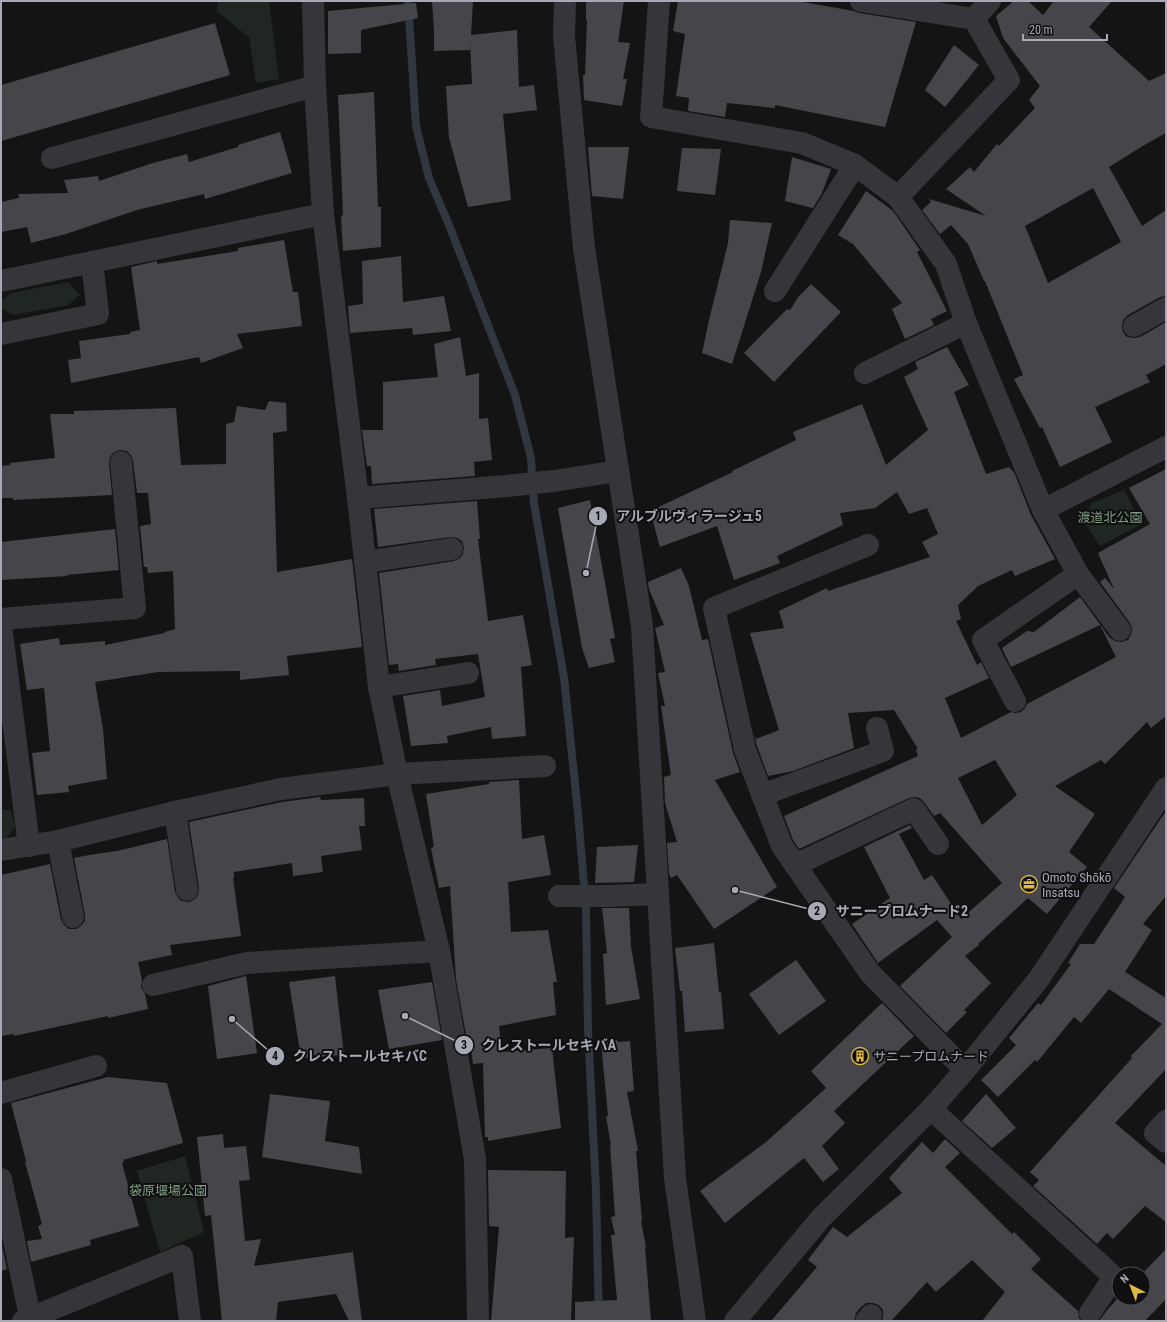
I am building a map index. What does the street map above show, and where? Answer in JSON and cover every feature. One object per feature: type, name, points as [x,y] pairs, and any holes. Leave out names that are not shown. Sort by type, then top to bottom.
[{"type":"street","points":[[313,1],[315,86],[323,214],[358,498],[379,688],[397,774],[439,951],[475,1159],[478,1321]]},
{"type":"street","points":[[565,1],[564,36],[584,248],[642,626],[675,1178],[695,1321]]},
{"type":"street","points":[[659,1],[651,117],[802,143],[855,165],[898,197],[946,264],[966,323],[1043,510],[1078,574],[1120,630]]},
{"type":"street","points":[[861,1],[974,19]]},
{"type":"street","points":[[974,19],[990,1]]},
{"type":"street","points":[[898,197],[1009,80],[974,19]]},
{"type":"street","points":[[52,158],[315,86]]},
{"type":"street","points":[[775,291],[855,165]]},
{"type":"street","points":[[1,281],[323,214]]},
{"type":"street","points":[[1,334],[98,314],[92,262]]},
{"type":"street","points":[[1134,326],[1166,308]]},
{"type":"street","points":[[864,373],[966,323]]},
{"type":"street","points":[[1043,510],[1166,446]]},
{"type":"street","points":[[1,619],[135,608],[121,462]]},
{"type":"street","points":[[358,498],[507,486],[554,481],[618,471]]},
{"type":"street","points":[[868,546],[714,608],[745,750],[782,846],[870,973],[965,1070]]},
{"type":"street","points":[[365,562],[452,549]]},
{"type":"street","points":[[1015,701],[983,640],[1078,574]]},
{"type":"street","points":[[1,625],[29,846]]},
{"type":"street","points":[[379,688],[468,673]]},
{"type":"street","points":[[762,795],[883,751],[877,728]]},
{"type":"street","points":[[1,850],[58,841],[175,812],[281,789],[397,774],[545,766]]},
{"type":"street","points":[[735,1321],[821,1218],[931,1108],[965,1070],[1038,980],[1166,788]]},
{"type":"street","points":[[795,865],[914,809],[938,844]]},
{"type":"street","points":[[175,812],[187,890]]},
{"type":"street","points":[[58,841],[74,917]]},
{"type":"street","points":[[559,896],[658,894]]},
{"type":"street","points":[[153,985],[247,963],[439,951]]},
{"type":"street","points":[[1,1093],[96,1066]]},
{"type":"street","points":[[931,1108],[1114,1277],[1090,1312]]},
{"type":"street","points":[[1166,1120],[1155,1133],[1166,1142]]},
{"type":"street","points":[[1,1179],[28,1320],[182,1256],[190,1321]]},
{"type":"green space","points":[[218,1],[269,1],[279,79],[256,83],[249,37],[217,12]]},
{"type":"green space","points":[[68,282],[80,295],[68,305],[13,315],[1,308],[1,301],[11,293]]},
{"type":"green space","name":"渡道北公園","points":[[1124,490],[1142,524],[1100,546],[1084,522],[1091,503]]},
{"type":"green space","points":[[1,809],[11,811],[15,827],[5,840],[1,841]]},
{"type":"green space","name":"袋原堰場公園","points":[[185,1156],[204,1232],[160,1252],[137,1171]]},
{"type":"building","points":[[432,1],[473,1],[471,35],[517,30],[519,87],[534,85],[537,110],[503,114],[511,200],[468,207],[449,138],[446,86],[472,84],[470,42],[470,50],[434,51]]},
{"type":"building","points":[[586,1],[624,1],[618,42],[630,43],[623,79],[627,79],[622,106],[584,100],[583,75],[585,75],[587,21]]},
{"type":"building","points":[[678,1],[797,1],[916,22],[885,127],[775,105],[775,108],[727,103],[725,117],[688,111],[689,98],[676,96],[685,34],[673,31]]},
{"type":"building","points":[[1014,1],[1028,1],[1043,15],[1054,1],[1112,1],[1089,27],[1149,81],[1166,73],[1166,133],[1109,167],[1142,226],[1166,210],[1166,296],[1160,297],[1128,315],[1123,320],[1122,326],[1123,332],[1127,337],[1134,338],[1140,337],[1166,322],[1166,364],[1146,375],[1150,382],[1095,407],[1112,442],[1060,467],[1042,427],[1040,428],[1014,379],[1023,375],[985,281],[968,244],[951,225],[940,234],[922,210],[931,202],[929,199],[986,216],[946,189],[970,167],[974,172],[997,144],[999,146],[1035,108],[1029,100],[1040,86],[1003,38],[996,16]],"holes":[[[1093,188],[1121,242],[1048,283],[1025,226]]]},
{"type":"building","points":[[416,3],[418,18],[361,30],[361,53],[328,54],[328,11]]},
{"type":"building","points":[[215,23],[230,75],[1,141],[1,85]]},
{"type":"building","points":[[954,45],[979,65],[945,107],[925,90]]},
{"type":"building","points":[[374,92],[378,207],[381,207],[381,247],[343,251],[338,95]]},
{"type":"building","points":[[280,132],[292,173],[205,199],[204,194],[137,210],[66,234],[31,243],[27,227],[1,232],[1,202],[19,198],[18,194],[68,193],[64,180],[98,176],[99,181],[153,163],[187,154],[189,162]]},
{"type":"building","points":[[588,147],[629,147],[623,199],[592,196]]},
{"type":"building","points":[[682,148],[721,149],[715,195],[677,191]]},
{"type":"building","points":[[792,157],[831,169],[822,193],[813,208],[785,201]]},
{"type":"building","points":[[866,191],[893,211],[920,250],[917,252],[947,311],[931,319],[934,325],[905,339],[892,309],[902,303],[853,244],[838,235]]},
{"type":"building","points":[[730,220],[772,223],[761,272],[732,364],[702,353],[728,243]]},
{"type":"building","points":[[284,240],[293,292],[298,292],[302,326],[237,334],[243,348],[201,363],[199,357],[71,383],[68,360],[81,358],[79,341],[130,334],[130,332],[140,330],[131,267],[157,261],[157,264],[238,251],[238,248]]},
{"type":"building","points":[[401,256],[403,302],[444,296],[451,331],[413,335],[412,328],[350,333],[348,306],[363,304],[362,261]]},
{"type":"building","points":[[811,284],[841,312],[774,382],[744,353],[787,309],[790,310],[799,296]]},
{"type":"building","points":[[460,337],[466,376],[479,373],[479,419],[488,418],[492,460],[474,462],[475,476],[372,484],[371,466],[367,466],[362,430],[383,430],[383,382],[438,377],[434,344]]},
{"type":"building","points":[[947,347],[969,385],[954,392],[986,474],[1009,467],[1014,472],[1031,515],[1055,559],[1015,576],[1012,570],[978,586],[958,605],[961,619],[956,621],[977,665],[981,662],[989,678],[945,698],[961,738],[1011,712],[1021,712],[1027,704],[1116,657],[1100,625],[1011,667],[1002,648],[1027,631],[1034,632],[1080,597],[1110,638],[1121,642],[1128,640],[1132,629],[1130,623],[1100,582],[1105,578],[1114,589],[1098,553],[1150,524],[1129,488],[1166,469],[1166,716],[1151,728],[1147,722],[1105,764],[1101,760],[1055,786],[1095,814],[1069,852],[1087,867],[1047,914],[1028,898],[978,944],[979,945],[965,956],[991,983],[964,1010],[967,1012],[946,1033],[900,986],[952,937],[937,920],[878,963],[852,924],[890,898],[864,847],[910,825],[912,828],[899,834],[924,880],[932,875],[961,919],[1002,883],[940,813],[934,816],[920,798],[915,797],[909,798],[799,849],[793,840],[784,816],[918,756],[916,749],[918,749],[894,710],[848,713],[854,748],[793,771],[768,776],[754,734],[756,739],[779,730],[750,633],[784,628],[779,611],[827,588],[828,591],[930,557],[922,542],[938,534],[927,508],[909,514],[897,492],[875,508],[840,513],[843,525],[777,556],[780,563],[734,580],[717,526],[660,547],[650,511],[733,472],[732,471],[796,440],[793,432],[862,404],[886,465],[928,430],[904,377],[918,369],[915,362]],"holes":[[[995,760],[1017,795],[982,825],[958,778]]]},
{"type":"building","points":[[269,401],[286,403],[287,431],[273,433],[277,572],[352,559],[362,647],[287,656],[289,675],[240,680],[240,671],[158,672],[95,682],[103,729],[107,779],[68,786],[69,792],[37,795],[32,753],[50,751],[44,688],[27,690],[20,644],[59,638],[60,645],[105,641],[105,645],[165,633],[175,629],[173,571],[148,573],[147,567],[144,567],[140,526],[151,524],[148,493],[137,493],[133,461],[131,455],[127,451],[120,450],[114,452],[110,457],[109,463],[112,495],[13,500],[13,498],[1,498],[1,466],[10,465],[10,463],[55,458],[50,414],[74,414],[74,411],[176,408],[181,465],[226,464],[226,424],[234,422],[237,406],[265,410]]},
{"type":"building","points":[[590,500],[615,638],[610,639],[615,662],[589,668],[582,648],[558,508]]},
{"type":"building","points":[[477,501],[480,539],[478,539],[488,621],[523,615],[532,665],[521,667],[526,736],[492,739],[491,727],[447,736],[448,743],[411,746],[403,696],[440,690],[442,706],[485,697],[478,654],[435,659],[436,665],[399,671],[398,664],[389,665],[379,573],[454,561],[460,558],[463,554],[464,548],[462,541],[451,537],[378,547],[374,509]]},
{"type":"building","points":[[115,529],[119,570],[67,576],[1,580],[1,542]]},
{"type":"building","points":[[681,568],[689,586],[702,640],[708,639],[733,753],[740,772],[715,780],[777,887],[714,929],[677,875],[671,878],[669,874],[667,843],[677,842],[665,803],[664,777],[671,775],[661,706],[665,706],[658,673],[665,672],[655,628],[664,625],[649,589],[648,582]]},
{"type":"building","points":[[519,780],[522,839],[544,835],[551,875],[508,882],[511,932],[548,930],[557,982],[553,982],[556,1015],[499,1026],[502,1052],[552,1048],[561,1128],[488,1141],[488,1137],[485,1137],[483,1063],[473,1064],[469,1035],[466,1035],[456,979],[450,886],[439,888],[431,848],[434,847],[426,794],[489,784],[489,782]]},
{"type":"building","points":[[320,797],[321,800],[364,798],[365,826],[359,826],[362,850],[321,856],[323,872],[293,876],[292,863],[234,872],[233,878],[241,936],[170,945],[172,955],[138,962],[142,980],[141,987],[145,994],[148,1009],[14,1036],[14,1034],[1,1036],[1,875],[50,864],[61,920],[69,929],[76,929],[85,921],[85,915],[74,858],[117,851],[167,839],[175,892],[178,898],[182,901],[189,902],[195,899],[198,895],[199,888],[189,822],[282,802]]},
{"type":"building","points":[[1166,811],[1166,896],[1143,924],[1152,930],[1125,972],[1166,998],[1166,1069],[1115,1123],[1166,1166],[1166,1222],[1145,1206],[1113,1239],[1107,1233],[1097,1244],[1033,1186],[1039,1180],[1030,1172],[1132,1058],[1131,1056],[1162,1024],[1109,989],[1081,1023],[1074,1017],[1037,1062],[1035,1060],[998,1097],[981,1080],[1016,1045],[1009,1038],[1038,1003],[1041,1005],[1071,964],[1068,963],[1080,944],[1094,944],[1125,897],[1114,888]]},
{"type":"building","points":[[638,845],[634,882],[595,883],[597,847]]},
{"type":"building","points":[[602,908],[629,908],[631,947],[640,999],[606,1005],[603,954],[607,953]]},
{"type":"building","points":[[714,943],[719,992],[721,992],[724,1029],[685,1032],[682,991],[680,991],[675,948]]},
{"type":"building","points":[[796,960],[826,1001],[779,1035],[749,994]]},
{"type":"building","points":[[246,976],[257,1053],[217,1059],[208,986]]},
{"type":"building","points":[[335,976],[344,1055],[301,1058],[289,982]]},
{"type":"building","points":[[432,982],[442,1040],[389,1049],[378,990]]},
{"type":"building","points":[[882,1003],[914,1036],[834,1111],[845,1123],[822,1146],[839,1169],[823,1182],[804,1158],[725,1223],[700,1191],[766,1142],[826,1088],[811,1071]]},
{"type":"building","points":[[617,1040],[618,1042],[630,1041],[634,1091],[627,1092],[638,1151],[636,1151],[641,1221],[646,1247],[651,1321],[575,1321],[575,1302],[617,1300],[611,1235],[615,1235],[611,1217],[615,1216],[611,1145],[606,1117],[608,1116],[601,1042]]},
{"type":"building","points":[[108,1077],[167,1083],[183,1143],[123,1160],[124,1162],[122,1163],[139,1226],[90,1240],[91,1245],[31,1262],[27,1241],[42,1239],[38,1226],[42,1224],[11,1103]]},
{"type":"building","points":[[270,1094],[330,1101],[325,1141],[359,1147],[362,1174],[262,1157]]},
{"type":"building","points":[[986,1094],[1016,1128],[992,1148],[962,1121]]},
{"type":"building","points":[[223,1134],[224,1148],[246,1146],[250,1180],[239,1181],[245,1241],[261,1239],[254,1266],[353,1252],[362,1321],[349,1321],[336,1294],[278,1302],[276,1321],[222,1321],[211,1215],[205,1216],[197,1137]]},
{"type":"building","points":[[945,1139],[960,1153],[945,1167],[1012,1234],[1014,1232],[1041,1259],[1031,1269],[1078,1311],[1081,1321],[982,1321],[1005,1292],[972,1260],[936,1292],[927,1282],[891,1321],[882,1321],[883,1310],[879,1305],[866,1303],[856,1313],[854,1321],[771,1321],[817,1267],[808,1260],[833,1227],[847,1237],[902,1193],[889,1178],[922,1142],[933,1153]]},
{"type":"building","points":[[488,1170],[566,1171],[565,1238],[574,1237],[571,1321],[491,1321],[499,1227],[489,1226]]},
{"type":"building","points":[[1,1246],[7,1269],[1,1271]]},
{"type":"building","points":[[1166,1249],[1166,1299],[1145,1321],[1099,1321],[1111,1306],[1151,1306],[1151,1266],[1150,1266]]},
{"type":"waterway","points":[[408,1],[416,126],[429,178],[449,225],[515,395],[531,458],[534,503],[564,678],[586,909],[588,1029],[596,1191],[599,1321]]},
{"type":"place","name":"アルブルヴィラージュ5","points":[[586,573]]},
{"type":"place","name":"Omoto Shōkō Insatsu","points":[[1029,884]]},
{"type":"place","name":"サニープロムナード2","points":[[735,890]]},
{"type":"place","name":"クレストールセキバA","points":[[405,1016]]},
{"type":"place","name":"クレストールセキバC","points":[[232,1019]]},
{"type":"place","name":"サニープロムナード","points":[[860,1056]]}]
